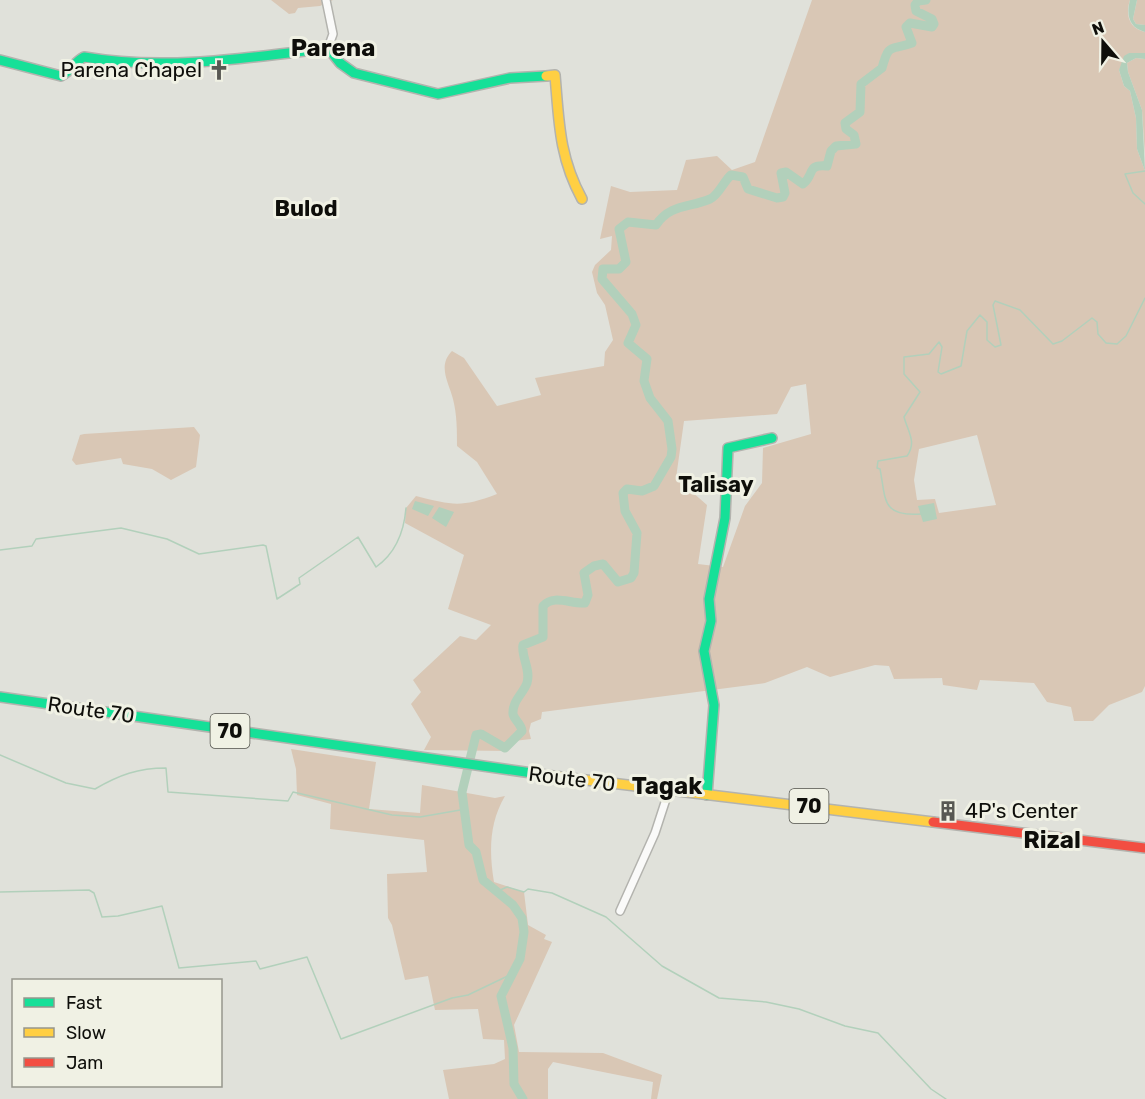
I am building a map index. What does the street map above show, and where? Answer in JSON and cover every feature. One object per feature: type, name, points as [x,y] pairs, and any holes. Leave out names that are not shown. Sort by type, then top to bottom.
[{"type":"main road","points":[[0,60],[60,75],[70,72],[78,60],[84,57],[126,64],[226,61],[328,48],[340,63],[354,73],[438,94],[510,78],[555,75],[561,147],[569,175],[582,199]]},
{"type":"main road","points":[[707,795],[714,705],[704,651],[711,621],[709,598],[725,518],[728,448],[772,438]]},
{"type":"main road","name":"Route 70","points":[[0,697],[472,766],[1145,848]]},
{"type":"street","points":[[326,0],[333,34],[328,48]]},
{"type":"street","points":[[620,911],[655,833],[669,790]]},
{"type":"shaded area","points":[[271,0],[333,0],[320,6],[298,8],[295,13],[289,14]]},
{"type":"shaded area","points":[[812,0],[1130,0],[1128,16],[1135,27],[1145,32],[1145,53],[1129,53],[1119,70],[1124,86],[1130,91],[1136,118],[1137,149],[1145,171],[1145,686],[1142,692],[1109,705],[1093,721],[1074,721],[1071,707],[1047,702],[1034,683],[980,680],[977,690],[943,685],[942,678],[894,679],[889,666],[875,665],[830,677],[807,667],[765,683],[542,712],[541,719],[531,723],[529,731],[531,739],[514,741],[508,751],[424,750],[431,737],[411,704],[421,692],[413,680],[460,636],[476,640],[491,625],[448,609],[464,555],[405,523],[406,508],[416,496],[456,504],[497,494],[477,462],[457,446],[453,399],[445,375],[445,363],[448,357],[452,351],[464,358],[497,406],[541,395],[535,378],[604,366],[605,352],[613,340],[605,305],[597,293],[592,272],[595,265],[611,250],[612,236],[600,239],[611,186],[630,192],[677,190],[686,160],[717,156],[732,170],[755,162]],"holes":[[[806,384],[811,434],[763,448],[762,483],[745,506],[723,567],[698,564],[707,505],[676,478],[684,421],[777,414],[791,387]],[[977,435],[996,505],[939,513],[935,499],[917,500],[914,480],[919,449]]]},
{"type":"shaded area","points":[[1130,0],[1137,0],[1133,19],[1136,24],[1145,25],[1145,32],[1135,27],[1130,20],[1128,11]]},
{"type":"shaded area","points":[[1137,0],[1145,0],[1145,25],[1136,24],[1133,19]]},
{"type":"shaded area","points":[[1129,53],[1145,53],[1145,59],[1136,58],[1127,63],[1142,110],[1145,171],[1137,149],[1136,118],[1130,91],[1124,86],[1119,70],[1124,56]]},
{"type":"shaded area","points":[[1136,58],[1145,59],[1145,155],[1142,110],[1127,63]]},
{"type":"shaded area","points":[[194,427],[200,435],[196,467],[171,480],[152,469],[123,464],[121,458],[76,465],[72,460],[80,435]]},
{"type":"shaded area","points":[[415,501],[434,506],[428,516],[412,509]]},
{"type":"shaded area","points":[[934,503],[937,519],[923,522],[918,506]]},
{"type":"shaded area","points":[[439,507],[454,512],[446,527],[432,518]]},
{"type":"shaded area","points":[[291,749],[376,762],[369,809],[420,813],[422,785],[495,798],[505,796],[493,827],[491,860],[494,882],[524,892],[528,925],[546,935],[544,939],[552,942],[514,1025],[519,1052],[603,1053],[662,1075],[657,1099],[651,1099],[653,1082],[553,1062],[548,1069],[548,1099],[449,1099],[443,1070],[494,1064],[505,1059],[504,1040],[483,1039],[478,1009],[435,1010],[428,976],[405,980],[392,925],[388,918],[387,874],[427,872],[424,840],[330,829],[331,804],[297,795],[296,769]]},
{"type":"waterway","points":[[523,1099],[514,1084],[513,1048],[501,996],[520,959],[524,932],[522,918],[513,905],[483,880],[476,852],[469,845],[462,792],[476,735],[481,734],[505,748],[522,731],[513,714],[513,709],[528,678],[523,645],[543,637],[543,606],[547,602],[557,600],[585,603],[588,595],[584,573],[594,566],[603,564],[618,582],[631,578],[634,573],[637,533],[625,511],[623,493],[627,489],[642,491],[654,486],[671,457],[668,421],[650,398],[644,381],[647,359],[628,343],[636,325],[632,314],[602,279],[603,269],[619,269],[626,262],[619,229],[628,222],[656,225],[667,213],[713,197],[731,175],[743,177],[748,189],[777,198],[783,197],[785,193],[781,173],[786,172],[803,184],[807,181],[813,168],[827,166],[831,151],[836,146],[856,144],[854,135],[846,129],[845,123],[860,112],[861,84],[882,68],[891,49],[912,43],[906,27],[910,23],[932,27],[934,24],[932,19],[916,11],[915,5],[918,1],[926,0]]},
{"type":"waterway","points":[[1145,171],[1125,174],[1133,193],[1145,204]]},
{"type":"waterway","points":[[921,514],[908,514],[892,509],[885,497],[880,469],[877,468],[878,461],[907,456],[910,451],[912,441],[904,417],[920,392],[904,374],[904,357],[929,354],[939,342],[942,347],[938,372],[941,374],[961,366],[967,331],[980,315],[987,322],[987,340],[995,347],[1001,345],[993,305],[995,301],[1020,310],[1053,344],[1062,341],[1092,318],[1097,322],[1098,334],[1106,343],[1117,344],[1126,336],[1145,298]]},
{"type":"waterway","points":[[0,550],[32,546],[36,539],[121,528],[167,539],[199,554],[263,545],[266,546],[277,599],[300,584],[299,578],[358,537],[376,567],[394,549],[403,525],[406,508]]},
{"type":"waterway","points":[[0,755],[66,783],[95,789],[129,773],[166,768],[168,792],[288,801],[293,792],[392,815],[420,817],[466,809]]},
{"type":"waterway","points":[[498,891],[507,887],[524,892],[528,889],[552,893],[606,917],[662,966],[719,998],[766,1002],[799,1009],[845,1026],[878,1033],[931,1089],[946,1099]]},
{"type":"waterway","points":[[0,892],[89,890],[94,893],[102,917],[118,916],[162,906],[179,968],[256,961],[260,969],[307,957],[341,1039],[452,998],[468,995],[514,973]]},
{"type":"traffic: fast","points":[[0,60],[61,76],[84,57],[145,63],[206,62],[328,48],[340,63],[354,73],[438,94],[510,78],[546,76]]},
{"type":"traffic: fast","points":[[707,795],[714,705],[704,651],[711,621],[709,599],[725,518],[728,448],[772,438]]},
{"type":"traffic: fast","points":[[0,697],[553,776]]},
{"type":"traffic: slow","points":[[546,76],[555,75],[564,153],[574,184],[582,199]]},
{"type":"traffic: slow","points":[[553,776],[933,822]]},
{"type":"traffic: jam","points":[[933,822],[1145,848]]},
{"type":"place","name":"Parena Chapel","points":[[219,70]]},
{"type":"place","name":"4P's Center","points":[[948,811]]},
{"type":"district","name":"Parena","points":[[333,48]]},
{"type":"district","name":"Bulod","points":[[306,208]]},
{"type":"district","name":"Talisay","points":[[716,484]]},
{"type":"district","name":"Tagak","points":[[667,786]]},
{"type":"district","name":"Rizal","points":[[1052,840]]}]
